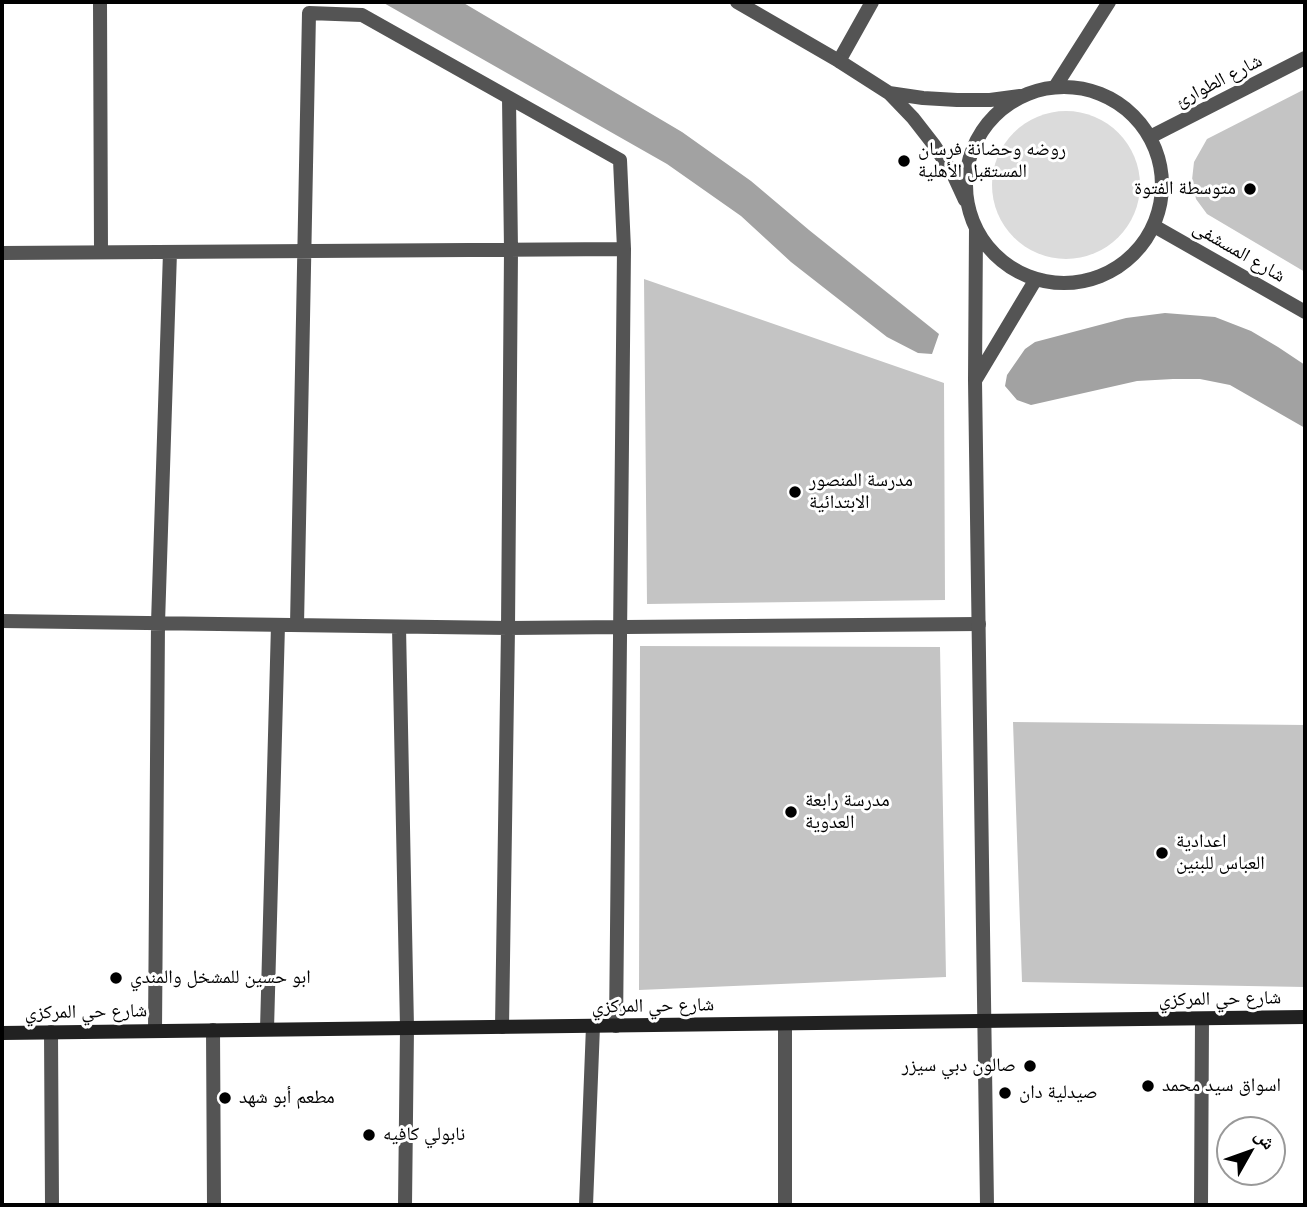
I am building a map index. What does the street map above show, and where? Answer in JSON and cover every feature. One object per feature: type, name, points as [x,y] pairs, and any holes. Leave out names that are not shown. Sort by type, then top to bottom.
[{"type":"main road","name":"شارع حي المركزي","points":[[2,1032],[1305,1017]]},
{"type":"street","points":[[100,2],[101,252]]},
{"type":"street","points":[[737,2],[889,93],[913,118],[953,174],[976,228],[991,251],[1012,268],[1036,279],[1064,284],[1092,280],[1118,268],[1139,250],[1154,226],[1162,197],[1161,166],[1150,138],[1133,114],[1110,98],[1083,88],[1055,87],[990,100],[923,98],[889,93]]},
{"type":"street","points":[[839,61],[872,2]]},
{"type":"street","points":[[1055,87],[1108,2]]},
{"type":"street","points":[[297,625],[309,13],[362,15],[620,160],[624,249],[616,1026]]},
{"type":"street","name":"شارع الطوارئ","points":[[1150,138],[1305,58]]},
{"type":"street","points":[[968,205],[967,172],[976,140],[996,113],[1023,95]]},
{"type":"street","points":[[502,1027],[511,250],[509,99]]},
{"type":"street","name":"شارع المسشفى","points":[[1154,226],[1305,312]]},
{"type":"street","points":[[976,228],[975,380],[987,1205]]},
{"type":"street","points":[[2,253],[624,249]]},
{"type":"street","points":[[155,1031],[158,623],[170,252]]},
{"type":"street","points":[[975,380],[1036,279]]},
{"type":"street","points":[[2,621],[508,628],[979,624]]},
{"type":"street","points":[[267,1030],[278,625]]},
{"type":"street","points":[[399,626],[407,1028],[405,1205]]},
{"type":"street","points":[[1201,1205],[1202,1018]]},
{"type":"street","points":[[785,1024],[785,1205]]},
{"type":"street","points":[[586,1205],[593,1026]]},
{"type":"street","points":[[213,1030],[214,1205]]},
{"type":"street","points":[[51,1032],[52,1205]]},
{"type":"shaded area","points":[[382,2],[462,2],[682,132],[751,181],[939,334],[932,354],[918,353],[887,337],[791,262],[741,216],[667,164]]},
{"type":"shaded area","points":[[1066,111],[1094,116],[1119,132],[1135,157],[1140,185],[1135,213],[1119,238],[1094,254],[1066,259],[1038,254],[1013,238],[997,213],[992,185],[997,157],[1013,132],[1038,116]]},
{"type":"shaded area","points":[[1165,313],[1215,317],[1251,331],[1305,365],[1305,428],[1230,385],[1200,379],[1137,381],[1031,405],[1017,400],[1005,386],[1007,375],[1025,349],[1035,342],[1126,318]]},
{"type":"building","name":"متوسطة الفتوة","points":[[1305,89],[1305,272],[1207,214],[1196,199],[1192,180],[1194,162],[1207,139]]},
{"type":"building","name":"مدرسة المنصور الابتدائية","points":[[644,279],[944,383],[945,600],[647,604]]},
{"type":"building","name":"مدرسة رابعة العدوية","points":[[640,646],[940,647],[946,977],[639,990]]},
{"type":"building","name":"اعدادية العباس للبنين","points":[[1013,722],[1305,725],[1305,987],[1022,982]]},
{"type":"place","name":"روضه وحضانة فرسان المستقبل الأهلية","points":[[904,161]]},
{"type":"place","name":"متوسطة الفتوة","points":[[1250,189]]},
{"type":"place","name":"مدرسة المنصور الابتدائية","points":[[795,492]]},
{"type":"place","name":"مدرسة رابعة العدوية","points":[[791,812]]},
{"type":"place","name":"اعدادية العباس للبنين","points":[[1162,853]]},
{"type":"place","name":"ابو حسين للمشخل والمندي","points":[[116,978]]},
{"type":"place","name":"صالون دبي سيزر","points":[[1030,1066]]},
{"type":"place","name":"اسواق سيد محمد","points":[[1148,1086]]},
{"type":"place","name":"صيدلية دان","points":[[1005,1093]]},
{"type":"place","name":"مطعم أبو شهد","points":[[225,1098]]},
{"type":"place","name":"نابولي كافيه","points":[[369,1135]]}]
